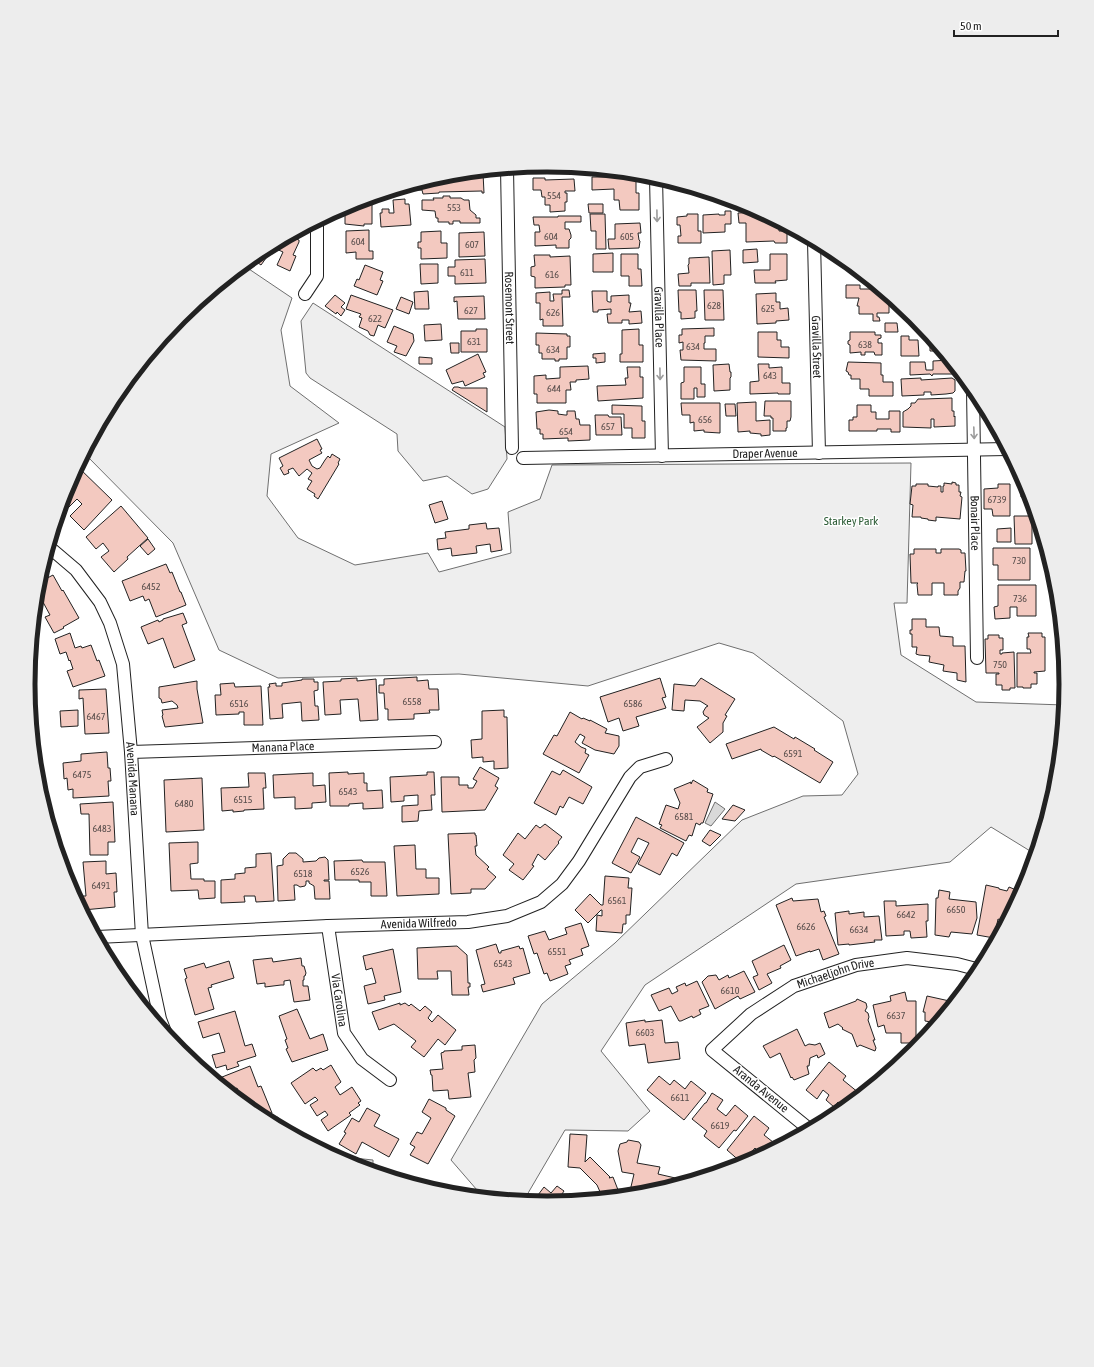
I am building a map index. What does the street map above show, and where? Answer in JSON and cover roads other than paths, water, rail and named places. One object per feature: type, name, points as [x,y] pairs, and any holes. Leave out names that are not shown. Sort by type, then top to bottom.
[{"type":"street","name":"Rosemont Street","points":[[507,174],[512,448]]},
{"type":"street","name":"Gravilla Place","points":[[656,183],[662,456]]},
{"type":"street","points":[[305,294],[317,276],[317,226]]},
{"type":"street","name":"Gravilla Street","points":[[814,247],[819,453]]},
{"type":"street","name":"Bonair Place","points":[[973,400],[977,658]]},
{"type":"street","name":"Draper Avenue","points":[[523,458],[1002,449]]},
{"type":"street","name":"Avenida Manana","points":[[52,550],[76,570],[100,602],[110,623],[123,664],[131,752],[142,935],[160,1018]]},
{"type":"street","name":"Manana Place","points":[[131,752],[435,742]]},
{"type":"street","name":"Avenida Wilfredo","points":[[103,937],[328,926],[468,922],[507,916],[541,902],[562,884],[579,861],[630,777],[640,767],[666,759]]},
{"type":"street","name":"Via Carolina","points":[[328,926],[344,1033],[362,1059],[390,1080]]},
{"type":"street","name":"Michaeljohn Drive","points":[[712,1050],[751,1014],[794,986],[856,965],[907,958],[957,964],[973,968]]},
{"type":"street","name":"Aranda Avenue","points":[[712,1050],[805,1126]]},
{"type":"park label","name":"Starkey Park","points":[[851,521]]}]
